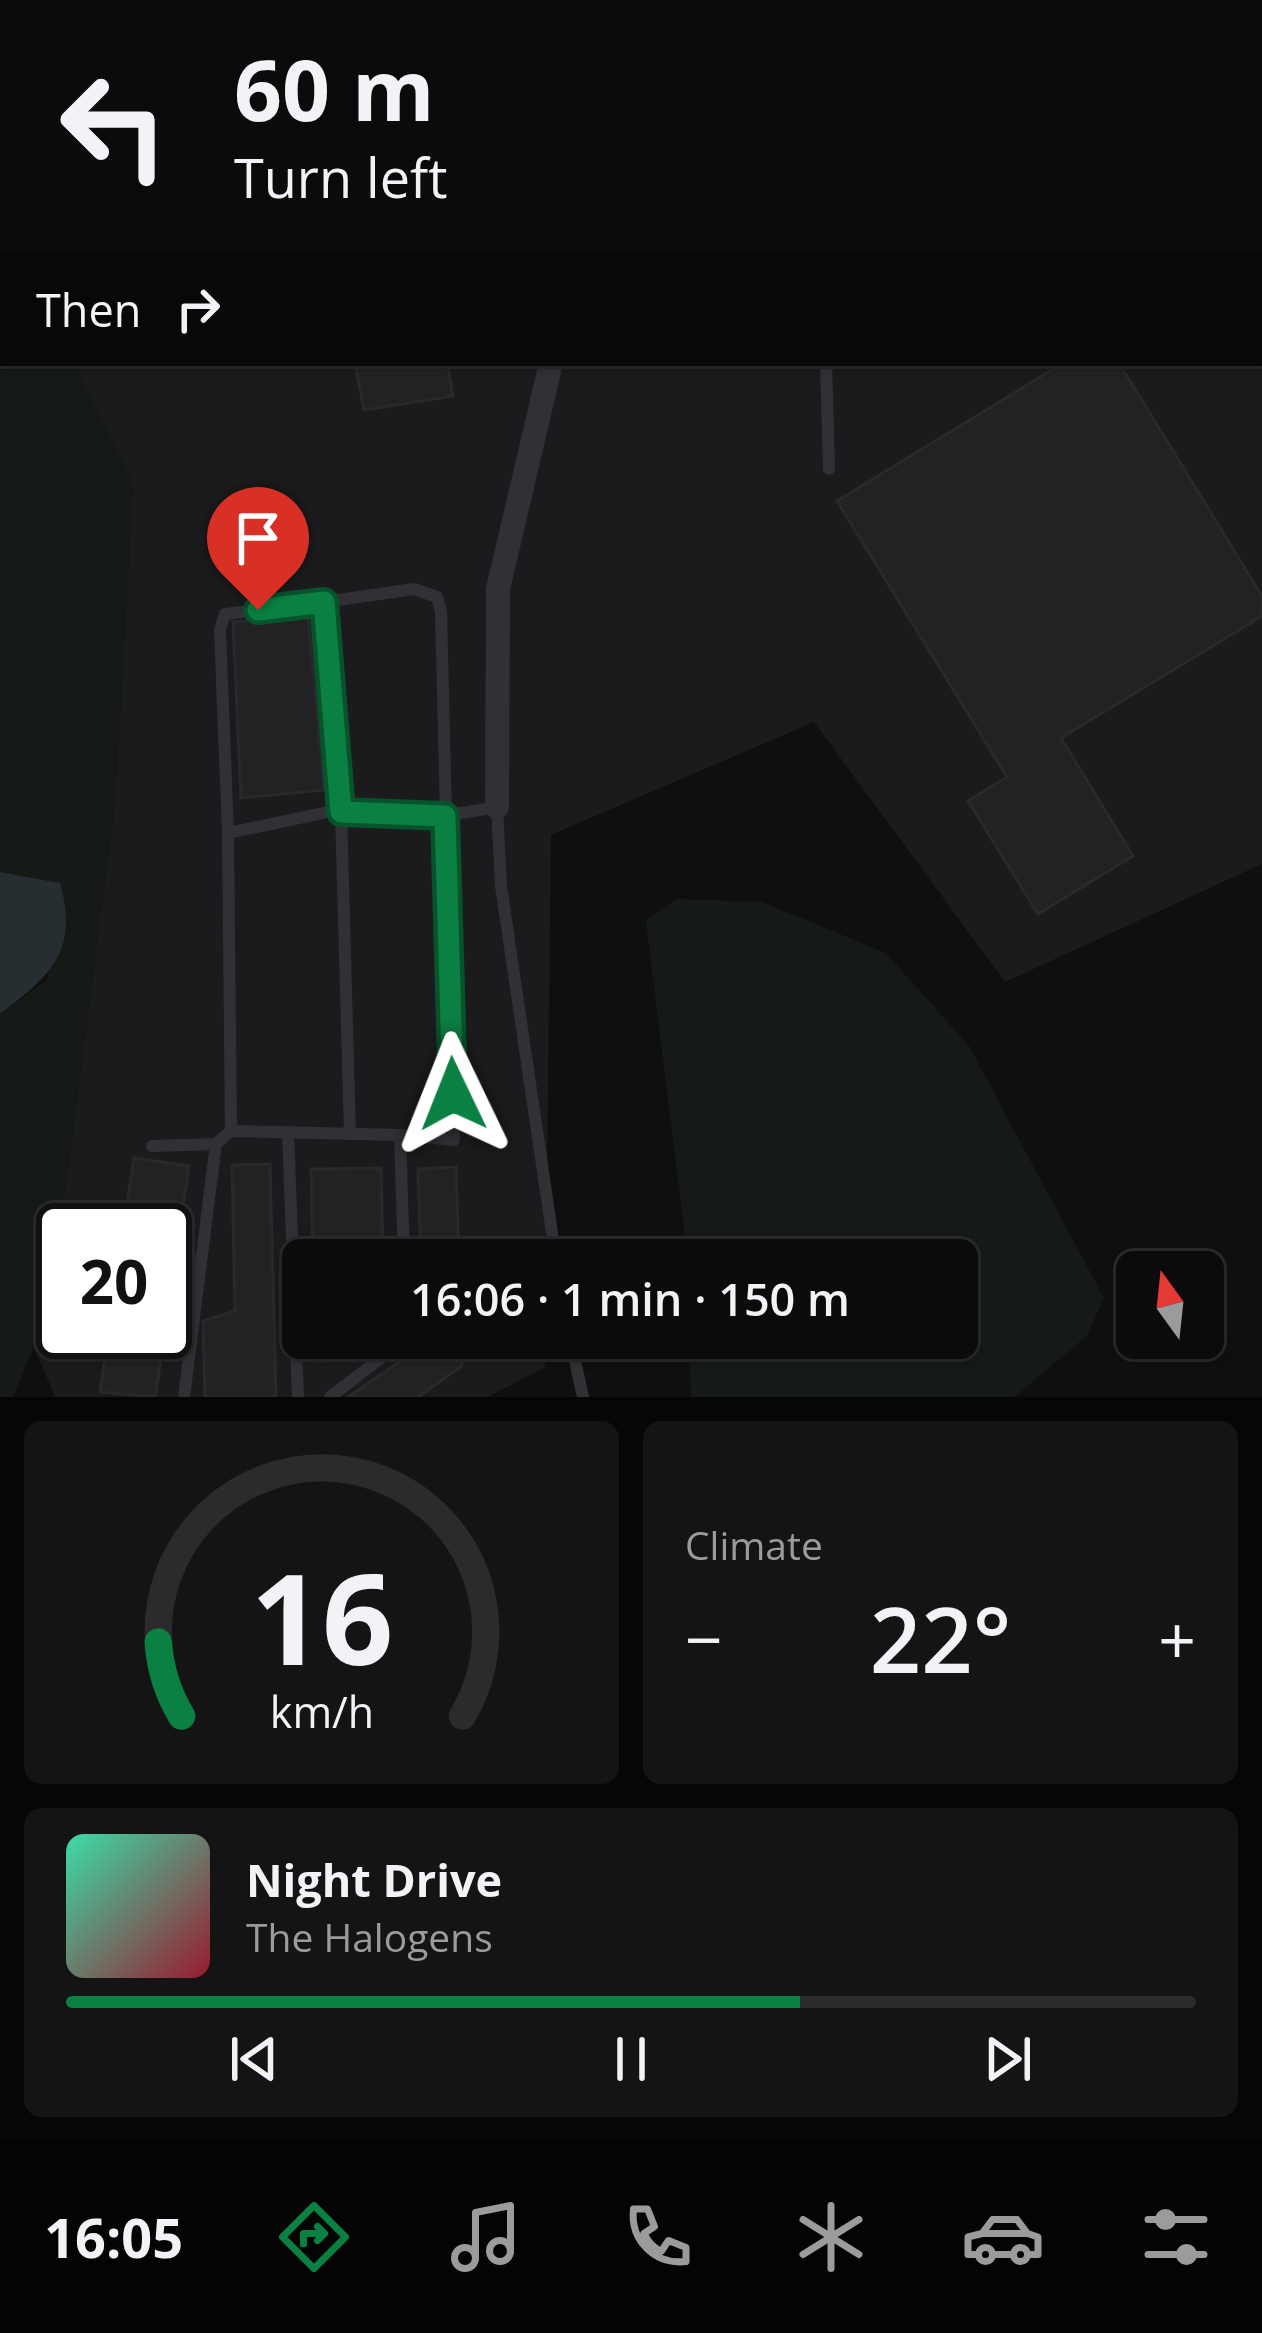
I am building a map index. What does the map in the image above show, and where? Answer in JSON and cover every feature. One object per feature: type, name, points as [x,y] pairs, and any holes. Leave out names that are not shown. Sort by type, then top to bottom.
[{"type":"street","points":[[497,807],[498,590],[550,366]]},
{"type":"lane","points":[[826,366],[829,469]]},
{"type":"lane","points":[[152,1146],[216,1144],[231,1131],[454,1140],[437,597],[414,589],[225,614],[220,630],[231,1131]]},
{"type":"lane","points":[[324,602],[341,812],[350,1134]]},
{"type":"lane","points":[[228,832],[341,812],[445,816],[497,807],[500,886],[553,1239]]},
{"type":"lane","points":[[288,1132],[298,1397]]},
{"type":"lane","points":[[400,1136],[403,1239]]},
{"type":"lane","points":[[184,1397],[216,1144]]},
{"type":"lane","points":[[330,1397],[380,1359]]},
{"type":"lane","points":[[575,1359],[583,1397]]},
{"type":"shaded area","points":[[0,366],[74,366],[133,485],[115,801],[67,1178],[62,1203],[36,1203],[36,1336],[13,1397],[0,1397],[0,1014],[47,980],[60,883],[0,872]]},
{"type":"shaded area","points":[[74,366],[1262,366],[1262,864],[1005,982],[814,722],[551,835],[546,1239],[282,1239],[282,1359],[545,1359],[545,1367],[488,1397],[55,1397],[39,1359],[192,1359],[192,1203],[62,1203],[115,801],[133,485]]},
{"type":"shaded area","points":[[0,872],[60,883],[66,927],[63,944],[46,973],[0,1014]]},
{"type":"shaded area","points":[[676,899],[762,902],[886,953],[969,1046],[1104,1298],[1087,1336],[1014,1397],[691,1397],[690,1359],[978,1359],[978,1239],[685,1239],[646,921]]},
{"type":"building","points":[[356,366],[448,366],[453,396],[364,410]]},
{"type":"building","points":[[1058,366],[1121,366],[1262,596],[1262,616],[1061,738],[1133,856],[1038,914],[968,801],[1007,777],[837,501]]},
{"type":"building","points":[[308,616],[324,790],[241,798],[233,622]]},
{"type":"building","points":[[134,1158],[189,1166],[184,1203],[127,1203]]},
{"type":"building","points":[[270,1164],[276,1397],[205,1397],[203,1321],[235,1311],[232,1165]]},
{"type":"building","points":[[456,1167],[458,1239],[420,1239],[418,1169]]},
{"type":"building","points":[[381,1168],[383,1239],[313,1239],[311,1169]]},
{"type":"building","points":[[105,1359],[161,1359],[155,1397],[100,1392]]},
{"type":"building","points":[[404,1359],[462,1359],[462,1366],[418,1397],[348,1397]]},
{"type":"route","points":[[258,610],[324,602],[341,812],[445,816],[453,1094]]}]
